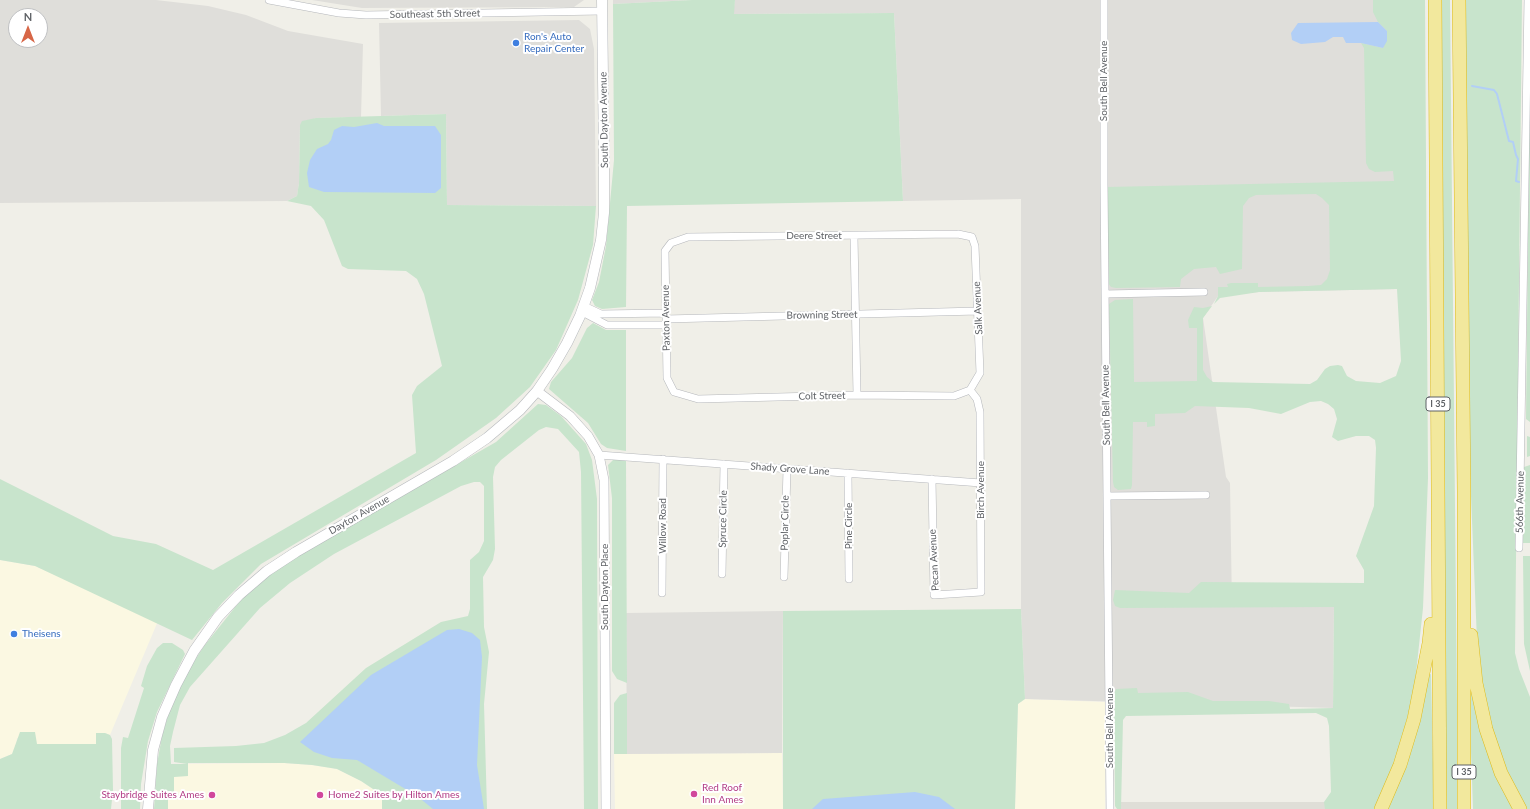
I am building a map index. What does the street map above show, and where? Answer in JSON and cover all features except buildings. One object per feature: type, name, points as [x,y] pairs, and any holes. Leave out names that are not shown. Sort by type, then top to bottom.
[{"type":"highway","name":"I 35","points":[[1435,0],[1438,256],[1440,809]]},
{"type":"highway","name":"I 35","points":[[1459,0],[1464,492],[1464,809]]},
{"type":"highway","points":[[1464,492],[1472,645],[1476,683],[1489,736],[1501,773],[1520,809]]},
{"type":"highway","points":[[1381,809],[1400,765],[1414,719],[1429,643],[1438,548]]},
{"type":"main road","name":"South Dayton Avenue","points":[[602,0],[604,164],[604,213],[602,240]]},
{"type":"main road","name":"Dayton Avenue","points":[[148,809],[153,750],[162,716],[194,651],[224,611],[239,595],[267,571],[296,552],[453,461],[487,438],[520,410],[537,391],[567,343],[583,309],[594,274],[602,240]]},
{"type":"street","name":"Southeast 5th Street","points":[[269,0],[339,13],[366,15],[602,11]]},
{"type":"street","name":"South Bell Avenue","points":[[1104,0],[1110,809]]},
{"type":"street","name":"566th Avenue","points":[[1520,548],[1528,0]]},
{"type":"street","name":"Deere Street","points":[[671,243],[688,237],[958,234]]},
{"type":"street","name":"Salk Avenue","points":[[958,234],[972,237],[975,246],[980,373],[970,390]]},
{"type":"street","points":[[854,236],[857,395]]},
{"type":"street","name":"Paxton Avenue","points":[[671,243],[666,251],[667,378],[674,392]]},
{"type":"street","points":[[1105,294],[1204,292]]},
{"type":"street","name":"Browning Street","points":[[583,309],[607,325],[666,319],[978,311]]},
{"type":"street","name":"Browning Street","points":[[583,309],[601,314],[666,319]]},
{"type":"street","name":"Colt Street","points":[[674,392],[698,399],[857,395],[954,396],[970,390]]},
{"type":"street","name":"Birch Avenue","points":[[970,390],[977,399],[980,412],[982,592]]},
{"type":"street","name":"South Dayton Place","points":[[537,391],[570,416],[588,436],[599,455],[604,480],[606,809]]},
{"type":"street","name":"Shady Grove Lane","points":[[599,455],[981,483]]},
{"type":"street","name":"Willow Road","points":[[662,593],[663,459]]},
{"type":"street","name":"Spruce Circle","points":[[722,574],[724,464]]},
{"type":"street","name":"Poplar Circle","points":[[784,577],[787,469]]},
{"type":"street","name":"Pine Circle","points":[[848,473],[849,579]]},
{"type":"street","name":"Pecan Avenue","points":[[932,479],[934,595],[982,592]]},
{"type":"street","points":[[1108,496],[1206,495]]},
{"type":"shaded area","points":[[0,0],[156,0],[208,6],[246,15],[288,31],[363,44],[361,117],[316,118],[300,125],[299,183],[297,196],[287,201],[0,203]]},
{"type":"shaded area","points":[[312,0],[584,0],[574,7],[362,8]]},
{"type":"shaded area","points":[[613,0],[692,0],[613,4]]},
{"type":"shaded area","points":[[735,0],[1395,0],[1398,289],[1259,292],[1218,296],[1203,318],[1226,477],[1230,483],[1232,607],[1334,607],[1333,708],[1025,699],[1021,609],[1021,199],[903,201],[894,13],[733,14]]},
{"type":"shaded area","points":[[579,20],[590,29],[594,49],[596,206],[447,205],[446,114],[381,116],[379,23]]},
{"type":"shaded area","points":[[0,560],[35,566],[158,621],[110,735],[105,733],[97,744],[36,744],[17,738],[16,747],[12,754],[0,759]]},
{"type":"shaded area","points":[[783,611],[782,753],[627,754],[626,613]]},
{"type":"shaded area","points":[[1025,699],[1105,702],[1105,809],[1015,809],[1018,704]]},
{"type":"shaded area","points":[[782,753],[783,809],[615,809],[614,754]]},
{"type":"shaded area","points":[[284,763],[337,769],[361,781],[382,795],[382,809],[154,809],[171,764]]},
{"type":"shaded area","points":[[1121,802],[1353,802],[1349,809],[1121,809]]},
{"type":"green space","points":[[692,0],[735,0],[734,14],[894,13],[903,201],[627,206],[626,307],[602,309],[595,306],[592,300],[599,282],[606,246],[614,160],[613,4]]},
{"type":"green space","points":[[1373,0],[1425,0],[1428,478],[1423,608],[1414,692],[1400,746],[1385,788],[1374,809],[1325,809],[1324,802],[1331,792],[1329,726],[1327,718],[1316,713],[1126,716],[1123,720],[1121,809],[1117,809],[1115,806],[1114,694],[1116,689],[1137,688],[1138,693],[1188,692],[1213,701],[1269,701],[1289,704],[1290,709],[1333,708],[1334,607],[1120,608],[1115,606],[1113,600],[1115,590],[1189,593],[1201,582],[1364,583],[1364,570],[1356,556],[1374,506],[1376,448],[1375,440],[1369,436],[1356,436],[1338,441],[1332,437],[1337,419],[1334,409],[1321,401],[1310,402],[1281,414],[1249,408],[1195,406],[1185,413],[1155,414],[1155,426],[1147,427],[1147,422],[1133,422],[1132,485],[1131,489],[1118,490],[1114,487],[1113,482],[1109,304],[1115,300],[1133,299],[1134,382],[1197,381],[1197,328],[1189,328],[1188,320],[1194,307],[1203,308],[1212,306],[1203,318],[1203,370],[1207,377],[1213,382],[1310,384],[1317,380],[1325,369],[1330,366],[1338,365],[1342,366],[1347,376],[1356,381],[1380,383],[1396,376],[1401,361],[1397,289],[1259,292],[1220,298],[1214,304],[1218,296],[1218,287],[1228,287],[1227,284],[1231,283],[1258,283],[1258,287],[1308,286],[1321,285],[1327,279],[1330,270],[1329,205],[1316,194],[1256,195],[1249,198],[1243,206],[1242,269],[1220,274],[1216,267],[1194,269],[1181,279],[1180,287],[1116,288],[1111,287],[1108,283],[1106,187],[1394,181],[1393,171],[1375,172],[1369,169],[1366,163],[1364,48],[1361,43],[1383,48],[1387,31],[1378,22],[1373,12]]},
{"type":"green space","points":[[1439,0],[1450,0],[1458,809],[1445,809]]},
{"type":"green space","points":[[1464,0],[1522,0],[1515,653],[1519,669],[1530,697],[1530,809],[1527,809],[1515,789],[1499,753],[1485,706],[1478,665],[1470,472]]},
{"type":"green space","points":[[1530,50],[1530,422],[1526,419]]},
{"type":"green space","points":[[446,114],[447,205],[596,206],[593,245],[578,300],[556,350],[530,387],[496,418],[436,460],[261,564],[222,603],[192,640],[35,566],[0,560],[0,479],[113,536],[156,544],[213,570],[416,453],[412,395],[417,386],[442,366],[424,294],[417,279],[406,271],[348,269],[342,266],[324,220],[311,206],[287,201],[297,196],[299,183],[300,125],[302,121],[316,118]]},
{"type":"green space","points":[[593,323],[606,330],[626,330],[626,451],[607,448],[601,444],[588,423],[549,389],[551,382],[572,358],[587,328]]},
{"type":"green space","points":[[538,404],[546,405],[561,416],[586,444],[592,460],[597,499],[598,809],[584,809],[581,472],[579,452],[558,429],[546,427],[539,430],[501,460],[495,467],[493,477],[495,549],[493,560],[483,577],[484,627],[489,652],[484,704],[487,809],[382,809],[382,795],[361,781],[337,769],[312,765],[284,763],[188,763],[188,776],[174,777],[174,798],[168,799],[168,809],[154,809],[157,764],[162,736],[171,705],[186,674],[204,646],[244,596],[272,573],[311,548],[496,442]],"holes":[[[474,482],[480,482],[484,486],[484,541],[479,552],[470,560],[470,609],[468,616],[441,622],[366,668],[306,723],[285,735],[264,743],[236,746],[174,748],[174,762],[187,764],[171,764],[170,746],[173,732],[180,705],[190,687],[260,608],[290,583],[334,554],[461,486]]]},
{"type":"green space","points":[[1527,436],[1530,437],[1530,456],[1527,457]]},
{"type":"green space","points":[[613,460],[626,460],[627,683],[617,679],[612,671],[612,498],[608,465]]},
{"type":"green space","points":[[1530,465],[1530,543],[1523,543],[1524,467]]},
{"type":"green space","points":[[1523,556],[1530,556],[1530,671],[1524,644]]},
{"type":"green space","points":[[1021,609],[1025,699],[1018,704],[1015,809],[783,809],[783,611]]},
{"type":"green space","points":[[163,643],[172,643],[183,650],[185,654],[157,712],[148,741],[141,784],[140,809],[121,809],[121,748],[123,737],[128,738],[144,688],[141,686],[147,666],[157,648]]},
{"type":"green space","points":[[1431,674],[1434,809],[1385,809],[1427,675]]},
{"type":"green space","points":[[627,693],[627,754],[614,754],[614,703],[620,695]]},
{"type":"green space","points":[[1469,694],[1472,694],[1484,741],[1515,809],[1473,809]]},
{"type":"green space","points":[[20,732],[35,732],[37,744],[96,744],[96,733],[105,733],[110,735],[112,739],[113,790],[111,809],[0,809],[0,759],[12,754]]},
{"type":"water","points":[[1378,22],[1387,31],[1387,41],[1383,48],[1361,43],[1346,43],[1343,37],[1333,37],[1325,42],[1301,44],[1292,40],[1291,33],[1298,23]]},
{"type":"water","points":[[377,123],[384,126],[435,126],[441,135],[441,188],[435,193],[324,192],[309,187],[307,173],[310,160],[317,149],[328,144],[334,130],[342,126],[354,127]]},
{"type":"water","points":[[459,629],[472,633],[480,640],[482,657],[477,765],[484,809],[433,809],[417,796],[357,760],[332,758],[314,752],[300,742],[371,675],[447,630]]},
{"type":"water","points":[[915,792],[939,797],[955,809],[812,809],[823,799]]},
{"type":"waterway","points":[[1472,86],[1494,90],[1497,94],[1509,141],[1513,142],[1518,159],[1516,181],[1519,182]]},
{"type":"place","name":"Ron's Auto Repair Center","points":[[516,43]]},
{"type":"place","name":"Theisens","points":[[14,634]]},
{"type":"place","name":"Red Roof Inn Ames","points":[[694,794]]},
{"type":"place","name":"Staybridge Suites Ames","points":[[212,795]]},
{"type":"place","name":"Home2 Suites by Hilton Ames","points":[[320,795]]}]
